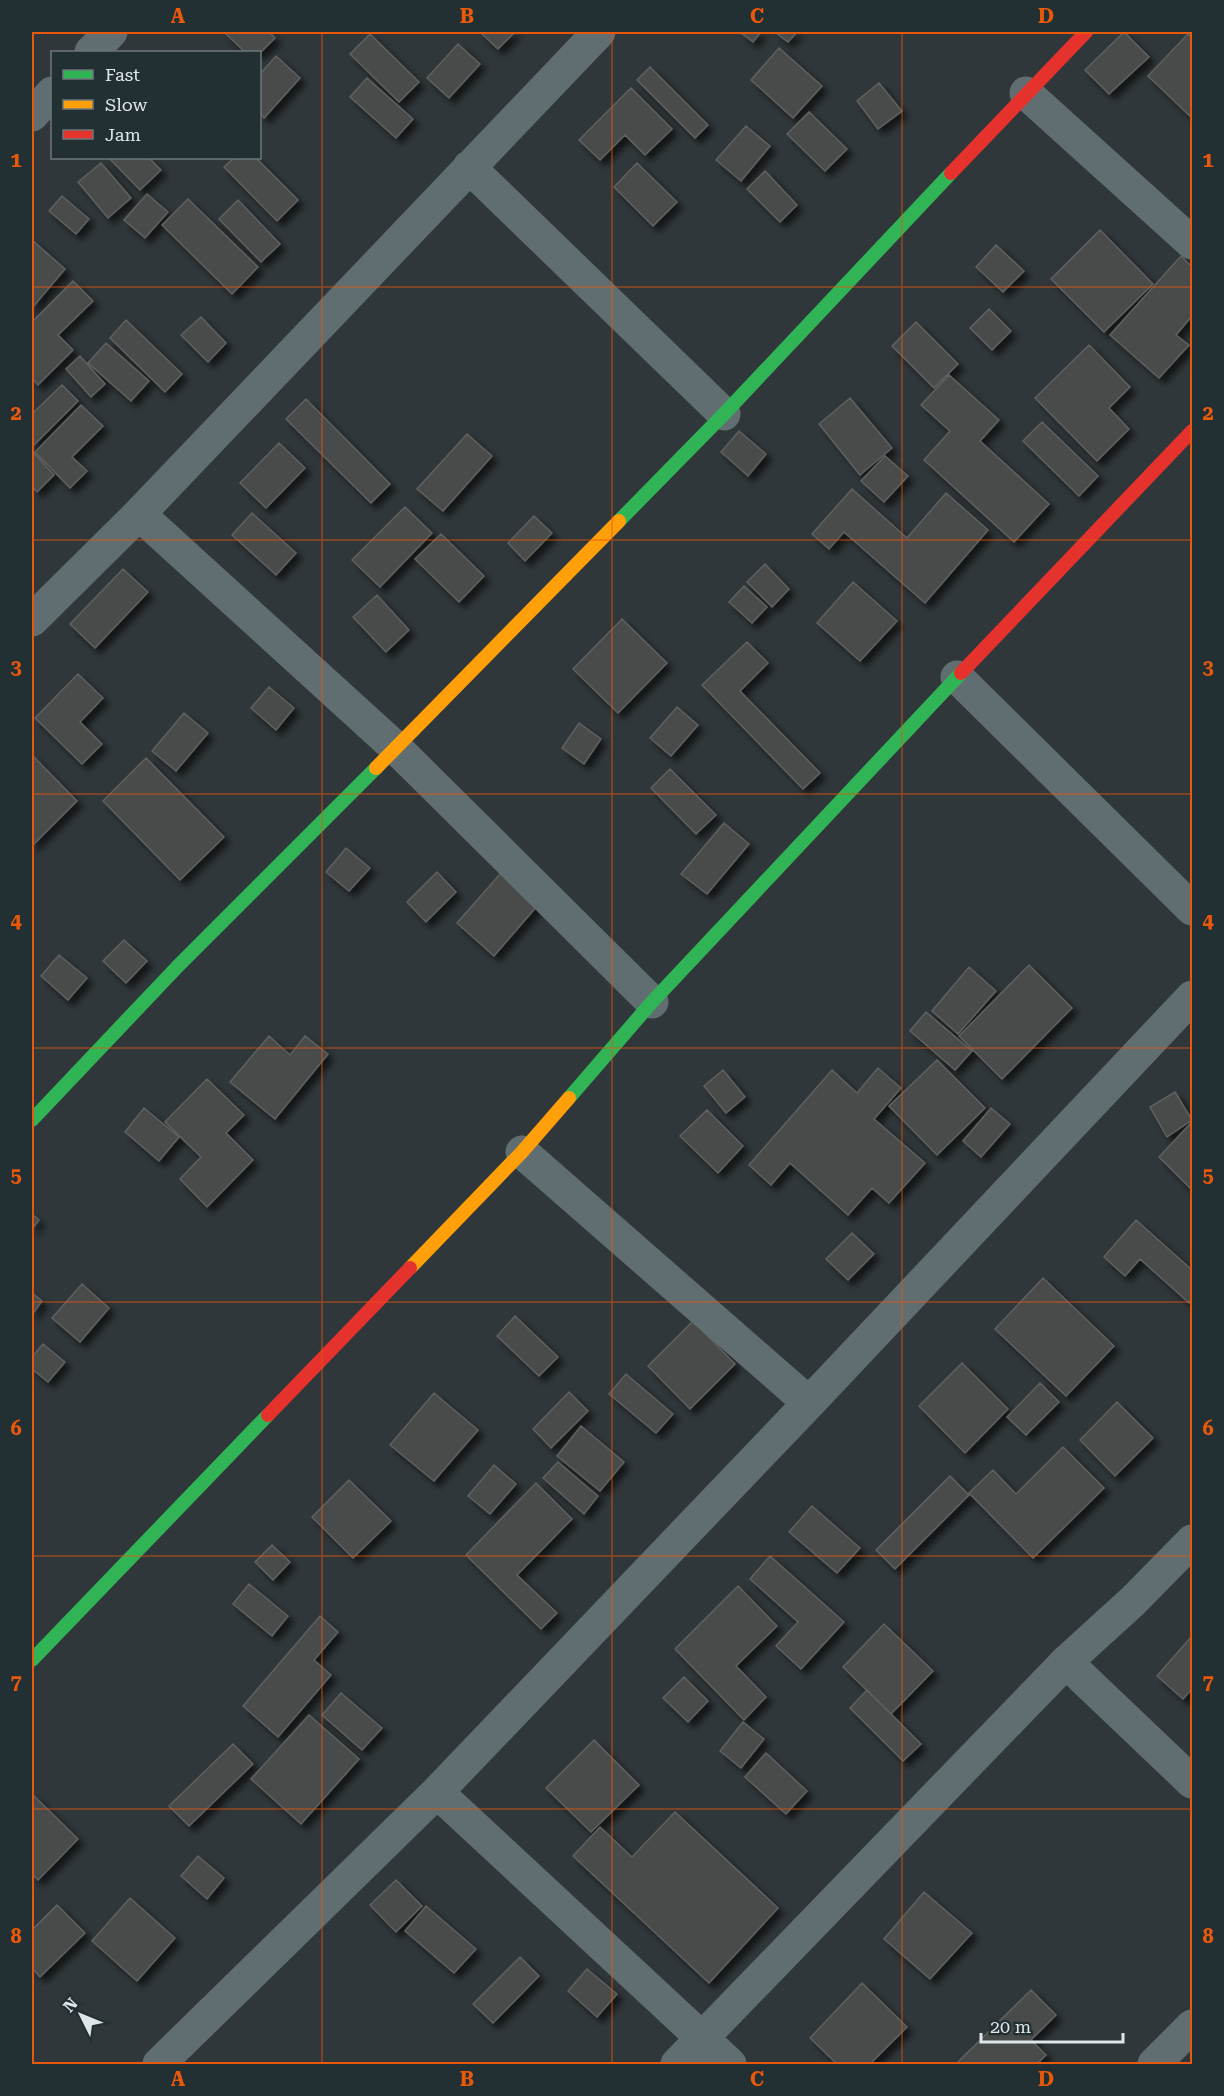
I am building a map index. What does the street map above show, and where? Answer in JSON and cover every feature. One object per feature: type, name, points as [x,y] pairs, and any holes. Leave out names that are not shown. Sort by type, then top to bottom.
[{"type":"street","points":[[92,51],[111,32]]},
{"type":"street","points":[[34,613],[140,514],[599,32]]},
{"type":"street","points":[[32,1120],[178,966],[724,414],[1086,32]]},
{"type":"street","points":[[1026,93],[1192,243]]},
{"type":"street","points":[[32,115],[51,94]]},
{"type":"street","points":[[469,167],[724,414]]},
{"type":"street","points":[[32,1660],[522,1152],[652,1002],[1192,431]]},
{"type":"street","points":[[140,514],[396,748],[652,1002]]},
{"type":"street","points":[[957,677],[1192,909]]},
{"type":"street","points":[[159,2064],[437,1792],[1192,997]]},
{"type":"street","points":[[522,1152],[809,1402]]},
{"type":"street","points":[[677,2064],[1065,1662],[1133,1601],[1192,1541]]},
{"type":"street","points":[[1065,1662],[1192,1782]]},
{"type":"street","points":[[437,1792],[730,2064]]},
{"type":"street","points":[[1154,2064],[1192,2026]]},
{"type":"building","points":[[224,32],[269,32],[275,38],[261,52],[244,51]]},
{"type":"building","points":[[480,32],[515,32],[498,49]]},
{"type":"building","points":[[740,32],[761,32],[753,42]]},
{"type":"building","points":[[775,32],[797,32],[788,42]]},
{"type":"building","points":[[1124,32],[1149,57],[1109,94],[1085,70]]},
{"type":"building","points":[[370,34],[419,82],[399,102],[350,54]]},
{"type":"building","points":[[1188,34],[1192,38],[1192,118],[1148,76]]},
{"type":"building","points":[[458,44],[480,64],[449,98],[427,78]]},
{"type":"building","points":[[779,48],[822,86],[793,118],[751,80]]},
{"type":"building","points":[[276,56],[300,78],[264,118],[261,114],[261,73]]},
{"type":"building","points":[[650,67],[708,125],[695,138],[637,80]]},
{"type":"building","points":[[367,78],[413,119],[396,138],[350,97]]},
{"type":"building","points":[[879,83],[902,111],[878,129],[857,101]]},
{"type":"building","points":[[631,88],[672,129],[645,155],[625,135],[600,160],[579,140]]},
{"type":"building","points":[[809,112],[847,149],[825,171],[787,134]]},
{"type":"building","points":[[746,126],[770,146],[741,181],[716,160]]},
{"type":"building","points":[[110,159],[150,159],[161,170],[140,190]]},
{"type":"building","points":[[233,159],[257,159],[298,200],[277,221],[224,167]]},
{"type":"building","points":[[101,163],[131,198],[108,218],[78,182]]},
{"type":"building","points":[[637,163],[677,202],[653,226],[614,187]]},
{"type":"building","points":[[765,171],[797,205],[780,222],[747,189]]},
{"type":"building","points":[[147,194],[168,212],[145,238],[124,220]]},
{"type":"building","points":[[62,196],[89,219],[76,234],[49,211]]},
{"type":"building","points":[[188,199],[258,267],[232,294],[162,225]]},
{"type":"building","points":[[238,200],[280,244],[261,262],[219,219]]},
{"type":"building","points":[[1100,230],[1153,284],[1104,332],[1051,279]]},
{"type":"building","points":[[32,240],[65,269],[32,308]]},
{"type":"building","points":[[996,245],[1024,271],[1003,292],[976,267]]},
{"type":"building","points":[[1181,256],[1192,267],[1192,316],[1176,335],[1189,345],[1159,378],[1110,335]]},
{"type":"building","points":[[73,281],[93,301],[58,335],[73,350],[38,385],[32,378],[32,322]]},
{"type":"building","points":[[989,309],[1011,331],[992,350],[970,328]]},
{"type":"building","points":[[201,317],[226,343],[208,362],[181,335]]},
{"type":"building","points":[[126,320],[182,374],[165,392],[110,338]]},
{"type":"building","points":[[916,322],[958,364],[934,388],[892,346]]},
{"type":"building","points":[[106,343],[149,381],[131,401],[88,363]]},
{"type":"building","points":[[1089,345],[1130,387],[1109,408],[1129,429],[1097,461],[1035,398]]},
{"type":"building","points":[[80,356],[105,384],[91,397],[66,369]]},
{"type":"building","points":[[949,375],[999,420],[980,441],[1049,504],[1014,542],[924,460],[950,431],[921,405]]},
{"type":"building","points":[[62,385],[78,401],[33,446],[32,414]]},
{"type":"building","points":[[850,398],[892,448],[860,475],[819,424]]},
{"type":"building","points":[[306,399],[390,484],[371,503],[286,419]]},
{"type":"building","points":[[81,405],[103,426],[72,457],[87,471],[70,488],[35,452]]},
{"type":"building","points":[[1042,422],[1098,476],[1079,496],[1023,441]]},
{"type":"building","points":[[739,431],[766,454],[748,476],[721,452]]},
{"type":"building","points":[[467,434],[492,456],[443,511],[417,489]]},
{"type":"building","points":[[279,443],[305,468],[266,508],[240,483]]},
{"type":"building","points":[[32,451],[54,475],[37,492],[32,486]]},
{"type":"building","points":[[885,456],[908,476],[884,502],[861,481]]},
{"type":"building","points":[[852,489],[907,538],[946,493],[988,530],[925,603],[844,532],[829,549],[812,534]]},
{"type":"building","points":[[405,507],[432,533],[380,587],[352,560]]},
{"type":"building","points":[[252,513],[296,553],[276,575],[232,535]]},
{"type":"building","points":[[534,516],[552,533],[525,561],[508,543]]},
{"type":"building","points":[[441,534],[484,576],[459,602],[415,559]]},
{"type":"building","points":[[765,564],[789,589],[772,607],[747,582]]},
{"type":"building","points":[[123,569],[148,592],[95,648],[70,624]]},
{"type":"building","points":[[853,582],[897,621],[860,661],[817,623]]},
{"type":"building","points":[[744,586],[767,607],[752,623],[729,602]]},
{"type":"building","points":[[377,595],[409,630],[386,652],[353,617]]},
{"type":"building","points":[[622,619],[667,663],[618,713],[573,669]]},
{"type":"building","points":[[747,642],[768,663],[740,691],[820,773],[803,789],[702,685]]},
{"type":"building","points":[[78,674],[103,698],[80,722],[102,744],[82,764],[35,718]]},
{"type":"building","points":[[269,687],[294,708],[276,730],[251,708]]},
{"type":"building","points":[[677,707],[698,725],[671,756],[650,738]]},
{"type":"building","points":[[184,713],[208,733],[176,771],[152,751]]},
{"type":"building","points":[[579,723],[601,739],[584,764],[562,748]]},
{"type":"building","points":[[32,755],[77,801],[32,846]]},
{"type":"building","points":[[146,758],[224,837],[180,880],[103,801]]},
{"type":"building","points":[[670,769],[716,815],[696,834],[651,788]]},
{"type":"building","points":[[724,823],[749,844],[707,894],[681,874]]},
{"type":"building","points":[[346,848],[370,868],[349,891],[326,872]]},
{"type":"building","points":[[437,872],[456,892],[426,922],[407,902]]},
{"type":"building","points":[[501,873],[538,905],[494,956],[457,923]]},
{"type":"building","points":[[124,940],[147,961],[126,983],[103,961]]},
{"type":"building","points":[[59,955],[87,978],[68,1000],[41,976]]},
{"type":"building","points":[[1029,965],[1072,1008],[1002,1079],[959,1036]]},
{"type":"building","points":[[969,967],[996,991],[958,1034],[932,1011]]},
{"type":"building","points":[[926,1012],[972,1051],[955,1070],[910,1031]]},
{"type":"building","points":[[269,1036],[290,1055],[305,1036],[328,1054],[275,1119],[230,1082]]},
{"type":"building","points":[[937,1060],[985,1108],[937,1155],[889,1106]]},
{"type":"building","points":[[878,1068],[901,1088],[874,1119],[925,1163],[889,1203],[872,1188],[848,1215],[790,1163],[771,1185],[749,1165],[832,1070],[857,1093]]},
{"type":"building","points":[[723,1070],[745,1097],[726,1113],[704,1086]]},
{"type":"building","points":[[207,1079],[244,1115],[226,1133],[253,1160],[207,1207],[180,1179],[201,1157],[165,1122]]},
{"type":"building","points":[[1175,1092],[1192,1120],[1167,1137],[1150,1107]]},
{"type":"building","points":[[144,1108],[179,1137],[159,1161],[125,1132]]},
{"type":"building","points":[[991,1108],[1010,1124],[981,1157],[963,1141]]},
{"type":"building","points":[[707,1110],[743,1146],[718,1173],[680,1136]]},
{"type":"building","points":[[1192,1122],[1192,1190],[1159,1157]]},
{"type":"building","points":[[32,1214],[39,1220],[32,1229]]},
{"type":"building","points":[[1136,1220],[1192,1270],[1192,1299],[1189,1303],[1140,1259],[1125,1276],[1104,1257]]},
{"type":"building","points":[[852,1233],[874,1254],[848,1280],[826,1259]]},
{"type":"building","points":[[1043,1278],[1114,1346],[1066,1396],[995,1329]]},
{"type":"building","points":[[82,1284],[109,1308],[80,1342],[52,1318]]},
{"type":"building","points":[[32,1293],[42,1301],[32,1315]]},
{"type":"building","points":[[515,1316],[558,1357],[539,1376],[497,1336]]},
{"type":"building","points":[[693,1321],[735,1364],[690,1409],[648,1366]]},
{"type":"building","points":[[43,1344],[65,1362],[48,1382],[32,1369],[32,1357]]},
{"type":"building","points":[[962,1363],[1008,1409],[965,1453],[919,1406]]},
{"type":"building","points":[[626,1374],[673,1414],[656,1433],[609,1394]]},
{"type":"building","points":[[1040,1383],[1059,1402],[1026,1435],[1007,1417]]},
{"type":"building","points":[[569,1392],[588,1411],[551,1448],[533,1429]]},
{"type":"building","points":[[434,1393],[478,1430],[434,1481],[390,1445]]},
{"type":"building","points":[[1117,1402],[1153,1438],[1115,1476],[1080,1440]]},
{"type":"building","points":[[581,1426],[624,1462],[600,1491],[557,1456]]},
{"type":"building","points":[[1063,1447],[1104,1488],[1033,1558],[969,1493],[993,1470],[1016,1494]]},
{"type":"building","points":[[558,1462],[598,1496],[584,1514],[543,1478]]},
{"type":"building","points":[[494,1465],[516,1484],[490,1514],[468,1496]]},
{"type":"building","points":[[950,1476],[969,1495],[895,1569],[876,1550]]},
{"type":"building","points":[[349,1480],[391,1521],[353,1558],[312,1517]]},
{"type":"building","points":[[536,1483],[572,1519],[517,1575],[557,1613],[541,1629],[466,1555]]},
{"type":"building","points":[[812,1506],[860,1548],[837,1573],[789,1532]]},
{"type":"building","points":[[272,1545],[290,1562],[273,1580],[255,1562]]},
{"type":"building","points":[[770,1556],[844,1622],[801,1669],[776,1646],[798,1622],[750,1579]]},
{"type":"building","points":[[249,1584],[288,1616],[272,1636],[233,1604]]},
{"type":"building","points":[[738,1586],[777,1626],[736,1666],[766,1697],[744,1720],[675,1649]]},
{"type":"building","points":[[320,1616],[338,1632],[314,1660],[331,1675],[278,1737],[243,1706]]},
{"type":"building","points":[[884,1624],[933,1671],[891,1714],[843,1667]]},
{"type":"building","points":[[1192,1636],[1192,1689],[1183,1699],[1157,1676]]},
{"type":"building","points":[[684,1677],[708,1701],[688,1722],[663,1698]]},
{"type":"building","points":[[867,1690],[921,1744],[903,1761],[850,1708]]},
{"type":"building","points":[[341,1693],[382,1728],[362,1750],[322,1715]]},
{"type":"building","points":[[309,1715],[359,1759],[301,1824],[251,1779]]},
{"type":"building","points":[[743,1722],[764,1739],[741,1768],[720,1751]]},
{"type":"building","points":[[594,1740],[639,1785],[591,1832],[546,1788]]},
{"type":"building","points":[[233,1744],[253,1764],[189,1826],[169,1806]]},
{"type":"building","points":[[766,1753],[807,1791],[786,1814],[745,1777]]},
{"type":"building","points":[[32,1794],[78,1839],[38,1880],[32,1874]]},
{"type":"building","points":[[675,1812],[778,1908],[709,1983],[573,1856],[600,1827],[632,1857]]},
{"type":"building","points":[[198,1856],[224,1878],[207,1899],[181,1876]]},
{"type":"building","points":[[396,1880],[422,1906],[396,1932],[370,1905]]},
{"type":"building","points":[[924,1892],[972,1933],[930,1979],[884,1939]]},
{"type":"building","points":[[130,1898],[175,1938],[137,1981],[92,1941]]},
{"type":"building","points":[[57,1905],[85,1933],[40,1977],[32,1968],[32,1930]]},
{"type":"building","points":[[426,1906],[476,1949],[454,1973],[405,1931]]},
{"type":"building","points":[[520,1957],[539,1976],[493,2023],[473,2004]]},
{"type":"building","points":[[587,1969],[617,1994],[597,2017],[568,1991]]},
{"type":"building","points":[[862,1983],[907,2027],[870,2064],[837,2064],[810,2038]]},
{"type":"building","points":[[1031,1990],[1056,2015],[1031,2040],[1046,2055],[1037,2064],[961,2064],[958,2062]]},
{"type":"traffic: fast","points":[[619,521],[724,414],[951,173]]},
{"type":"traffic: fast","points":[[569,1098],[652,1002],[961,673]]},
{"type":"traffic: fast","points":[[32,1120],[178,966],[376,768]]},
{"type":"traffic: fast","points":[[32,1660],[268,1415]]},
{"type":"traffic: slow","points":[[376,768],[619,521]]},
{"type":"traffic: slow","points":[[410,1268],[522,1152],[569,1098]]},
{"type":"traffic: jam","points":[[951,173],[1086,32]]},
{"type":"traffic: jam","points":[[961,673],[1192,431]]},
{"type":"traffic: jam","points":[[268,1415],[410,1268]]}]
